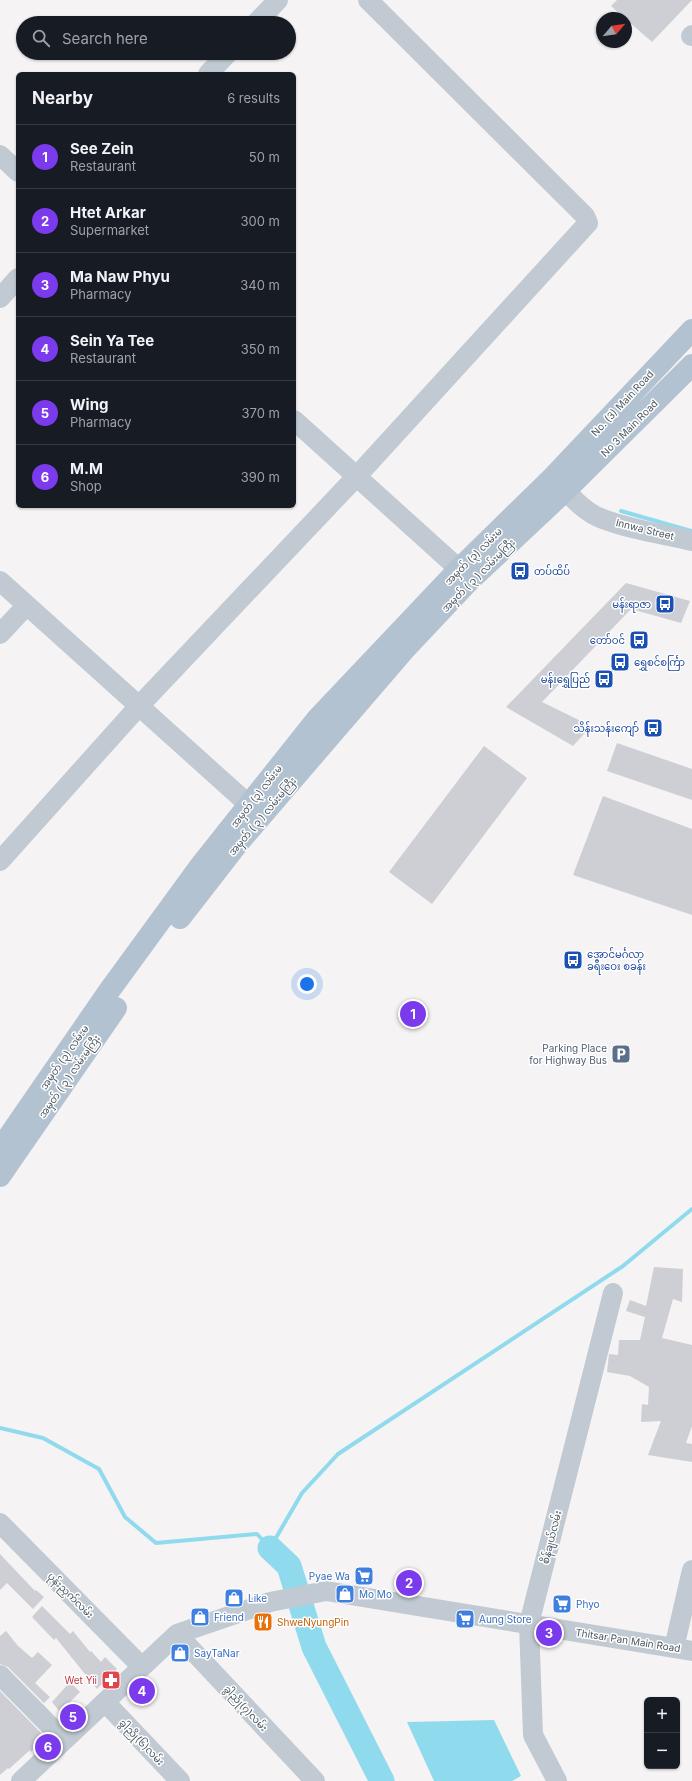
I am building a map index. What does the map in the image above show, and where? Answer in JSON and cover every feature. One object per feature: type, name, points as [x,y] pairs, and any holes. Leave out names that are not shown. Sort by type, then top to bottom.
[{"type":"main road","name":"No. (3) Main Road","points":[[559,484],[692,330]]},
{"type":"main road","name":"No 3 Main Road","points":[[559,484],[692,365]]},
{"type":"main road","name":"အမှတ် (၃) လမ်းမ","points":[[0,1149],[109,991],[201,865],[317,719],[459,569],[559,484]]},
{"type":"main road","name":"အမှတ် ( ၃ ) လမ်းမကြီး","points":[[0,1176],[159,946],[239,842],[404,650],[559,484]]},
{"type":"street","points":[[263,16],[278,0]]},
{"type":"street","points":[[0,861],[139,706],[357,476],[588,223],[585,216],[368,0]]},
{"type":"street","points":[[210,72],[221,60]]},
{"type":"street","points":[[0,156],[16,170]]},
{"type":"street","points":[[0,298],[16,280]]},
{"type":"street","points":[[296,422],[459,569]]},
{"type":"street","name":"Innwa Street","points":[[559,484],[578,503],[598,517],[692,541]]},
{"type":"street","points":[[0,581],[248,804]]},
{"type":"street","points":[[0,634],[27,605]]},
{"type":"street","name":"စိန်ချယ်လမ်း","points":[[556,1781],[533,1734],[529,1624],[613,1293]]},
{"type":"street","name":"ပုန်းညှက်လမ်း","points":[[0,1523],[142,1667]]},
{"type":"street","points":[[683,1649],[692,1570]]},
{"type":"street","name":"Thitsar Pan Main Road","points":[[177,1634],[270,1602],[326,1591],[683,1649]]},
{"type":"street","points":[[31,1778],[64,1740],[177,1634]]},
{"type":"street","name":"ခွါညို(၇)လမ်း","points":[[177,1634],[315,1781]]},
{"type":"street","points":[[0,1674],[64,1740]]},
{"type":"street","name":"ခွါညို(၆)လမ်း","points":[[105,1702],[180,1781]]},
{"type":"water","points":[[494,1720],[521,1776],[512,1781],[434,1781],[407,1722]]},
{"type":"building","points":[[617,0],[692,0],[652,42],[632,24],[632,12],[618,12],[611,6]]},
{"type":"building","points":[[626,583],[690,601],[681,623],[631,609],[542,702],[591,726],[573,746],[506,707]]},
{"type":"building","points":[[617,743],[692,769],[692,800],[607,771]]},
{"type":"building","points":[[484,746],[527,778],[432,904],[389,872]]},
{"type":"building","points":[[603,796],[692,829],[692,915],[573,875]]},
{"type":"building","points":[[654,1267],[683,1269],[682,1302],[673,1299],[662,1338],[692,1345],[692,1426],[686,1443],[692,1444],[692,1462],[648,1455],[661,1421],[641,1422],[642,1404],[648,1405],[649,1387],[630,1376],[607,1372],[609,1354],[618,1355],[619,1340],[640,1340],[645,1317],[626,1311],[630,1300],[646,1306]]},
{"type":"building","points":[[0,1554],[35,1591],[36,1590],[44,1597],[33,1609],[7,1583],[0,1590]]},
{"type":"building","points":[[42,1606],[70,1634],[73,1631],[90,1652],[91,1651],[101,1662],[105,1657],[117,1669],[97,1689],[56,1638],[54,1640],[32,1617]]},
{"type":"building","points":[[6,1631],[18,1646],[32,1658],[38,1652],[52,1665],[35,1683],[50,1697],[44,1703],[8,1667],[0,1664],[0,1636]]},
{"type":"building","points":[[70,1682],[80,1692],[60,1712],[52,1702]]},
{"type":"building","points":[[0,1691],[45,1737],[31,1752],[30,1750],[0,1775]]},
{"type":"waterway","points":[[621,511],[691,531]]},
{"type":"waterway","points":[[0,1428],[43,1438],[99,1469],[125,1517],[156,1543],[257,1534],[270,1548],[302,1493],[338,1454],[623,1266],[692,1209]]},
{"type":"waterway","points":[[270,1548],[289,1566],[314,1647],[382,1781]]},
{"type":"place","name":"တပ်ထိပ်","points":[[520,571]]},
{"type":"place","name":"မန်းရာဇာ","points":[[665,604]]},
{"type":"place","name":"တော်ဝင်","points":[[639,640]]},
{"type":"place","name":"ရွှေစင်စင်္ကြာ","points":[[620,662]]},
{"type":"place","name":"မန်းရွှေပြည်","points":[[604,679]]},
{"type":"place","name":"သိန်းသန်းကျော်","points":[[653,728]]},
{"type":"place","name":"အောင်မင်္ဂလာ ခရီးဝေး စခန်း","points":[[573,960]]},
{"type":"place","name":"See Zein","points":[[413,1014]]},
{"type":"place","name":"Parking Place for Highway Bus","points":[[621,1054]]},
{"type":"place","name":"Pyae Wa","points":[[364,1576]]},
{"type":"place","name":"Htet Arkar","points":[[409,1583]]},
{"type":"place","name":"Mo Mo","points":[[345,1594]]},
{"type":"place","name":"Like","points":[[234,1598]]},
{"type":"place","name":"Phyo","points":[[562,1604]]},
{"type":"place","name":"Friend","points":[[200,1617]]},
{"type":"place","name":"Aung Store","points":[[465,1619]]},
{"type":"place","name":"ShweNyungPin","points":[[263,1622]]},
{"type":"place","name":"Ma Naw Phyu","points":[[549,1633]]},
{"type":"place","name":"SayTaNar","points":[[180,1653]]},
{"type":"place","name":"Wet Yii","points":[[111,1680]]},
{"type":"place","name":"Sein Ya Tee","points":[[142,1691]]},
{"type":"place","name":"Wing","points":[[73,1717]]},
{"type":"place","name":"M.M","points":[[48,1747]]}]
